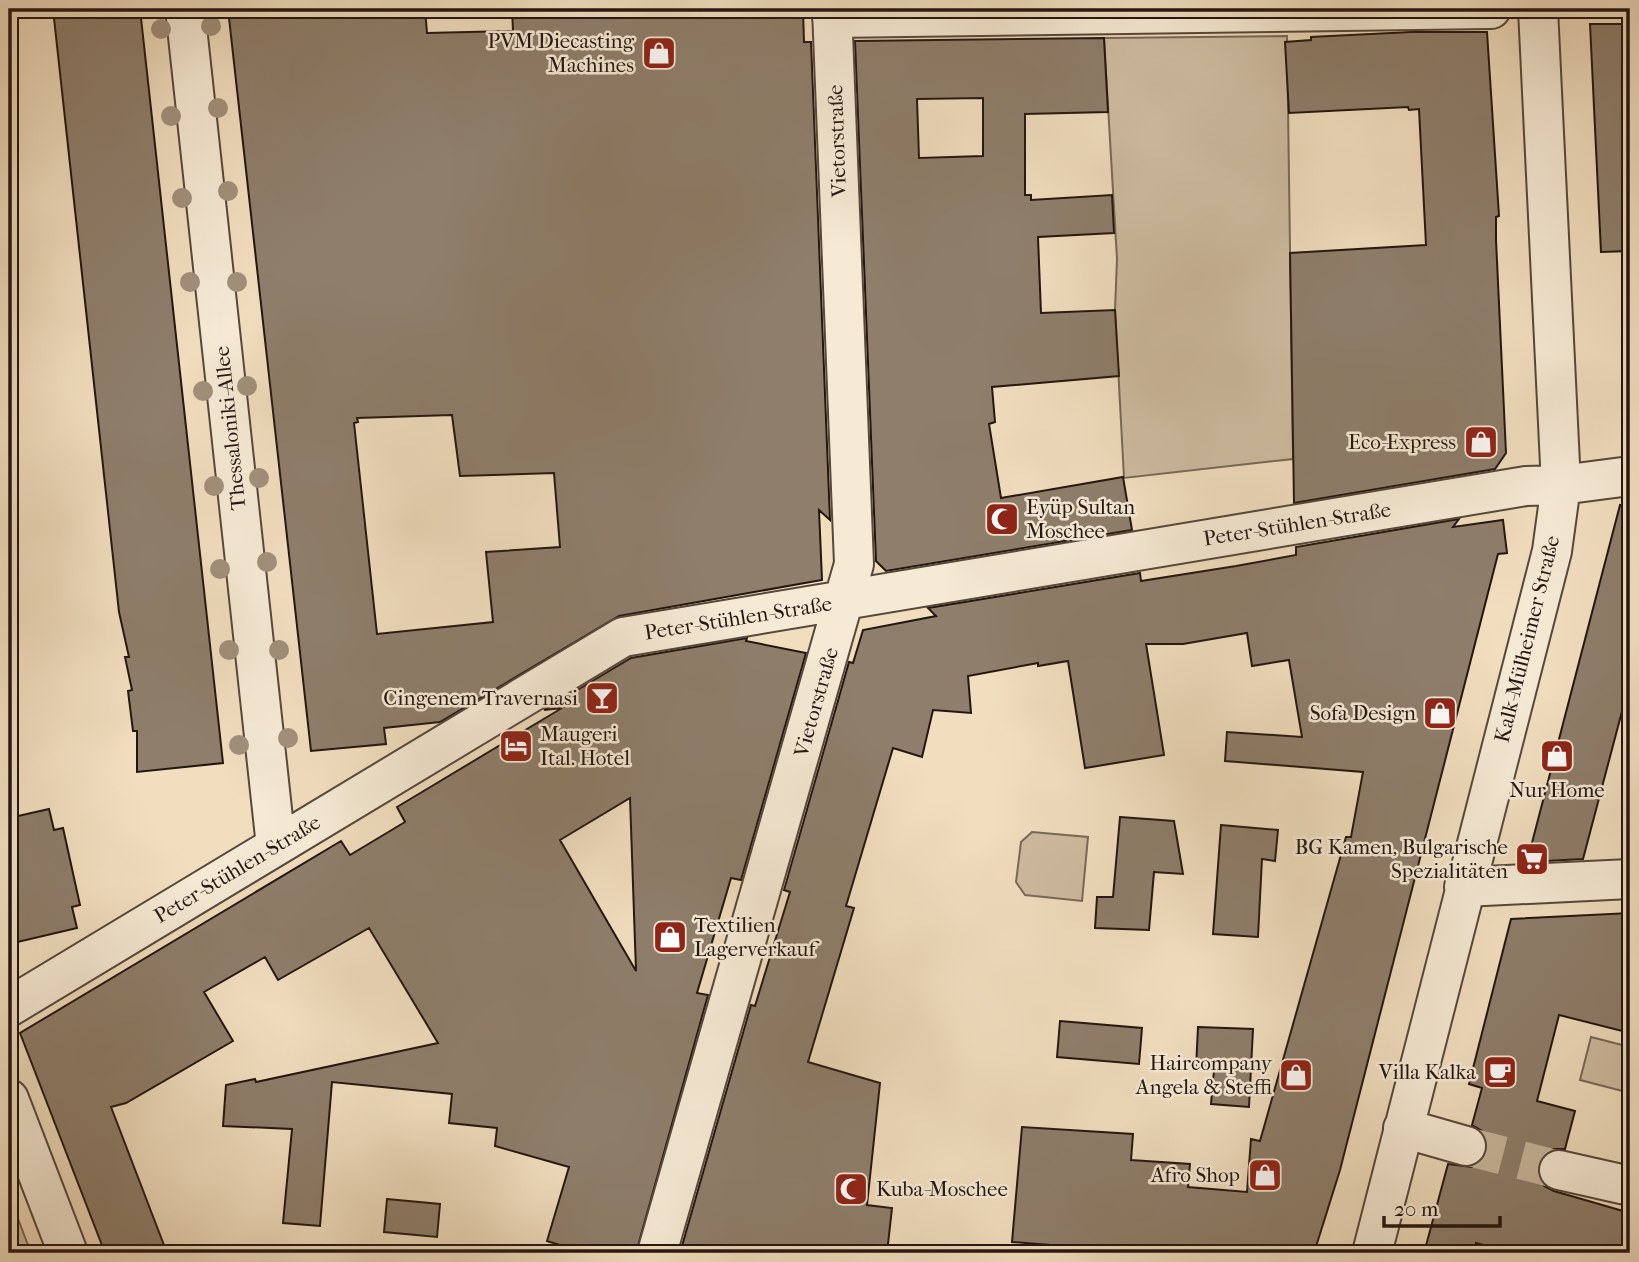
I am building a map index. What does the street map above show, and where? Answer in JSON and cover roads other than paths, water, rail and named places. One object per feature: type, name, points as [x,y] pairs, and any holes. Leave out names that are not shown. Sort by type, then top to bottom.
[{"type":"street","name":"Thessaloniki-Allee","points":[[185,9],[276,846]]},
{"type":"street","points":[[832,14],[1491,9]]},
{"type":"street","name":"Kalk-Mülheimer Straße","points":[[1372,1253],[1552,551],[1561,485],[1538,9]]},
{"type":"street","name":"Vietorstraße","points":[[657,1253],[855,564],[832,14]]},
{"type":"street","name":"Peter-Stühlen-Straße","points":[[9,1007],[622,637],[1526,486],[1561,485],[1630,476]]},
{"type":"street","points":[[1464,887],[1630,879]]},
{"type":"street","points":[[9,1099],[68,1253]]},
{"type":"street","points":[[1403,1128],[1466,1146]]},
{"type":"street","points":[[1559,1170],[1630,1186]]},
{"type":"tunnel","points":[[1466,1146],[1559,1170]]},
{"type":"place","name":"PVM Diecasting Machines","points":[[659,53]]},
{"type":"place","name":"Eco-Express","points":[[1481,442]]},
{"type":"place","name":"Eyüp Sultan Moschee","points":[[1002,519]]},
{"type":"place","name":"Cingenem Travernasi","points":[[602,698]]},
{"type":"place","name":"Sofa Design","points":[[1440,713]]},
{"type":"place","name":"Maugeri Ital. Hotel","points":[[516,746]]},
{"type":"place","name":"Nur Home","points":[[1557,756]]},
{"type":"place","name":"BG Kamen, Bulgarische Spezialitäten","points":[[1532,859]]},
{"type":"place","name":"Textilien Lagerverkauf","points":[[670,937]]},
{"type":"place","name":"Villa Kalka","points":[[1500,1072]]},
{"type":"place","name":"Haircompany Angela & Steffi","points":[[1296,1075]]},
{"type":"place","name":"Afro Shop","points":[[1265,1175]]},
{"type":"place","name":"Kuba-Moschee","points":[[851,1189]]}]
